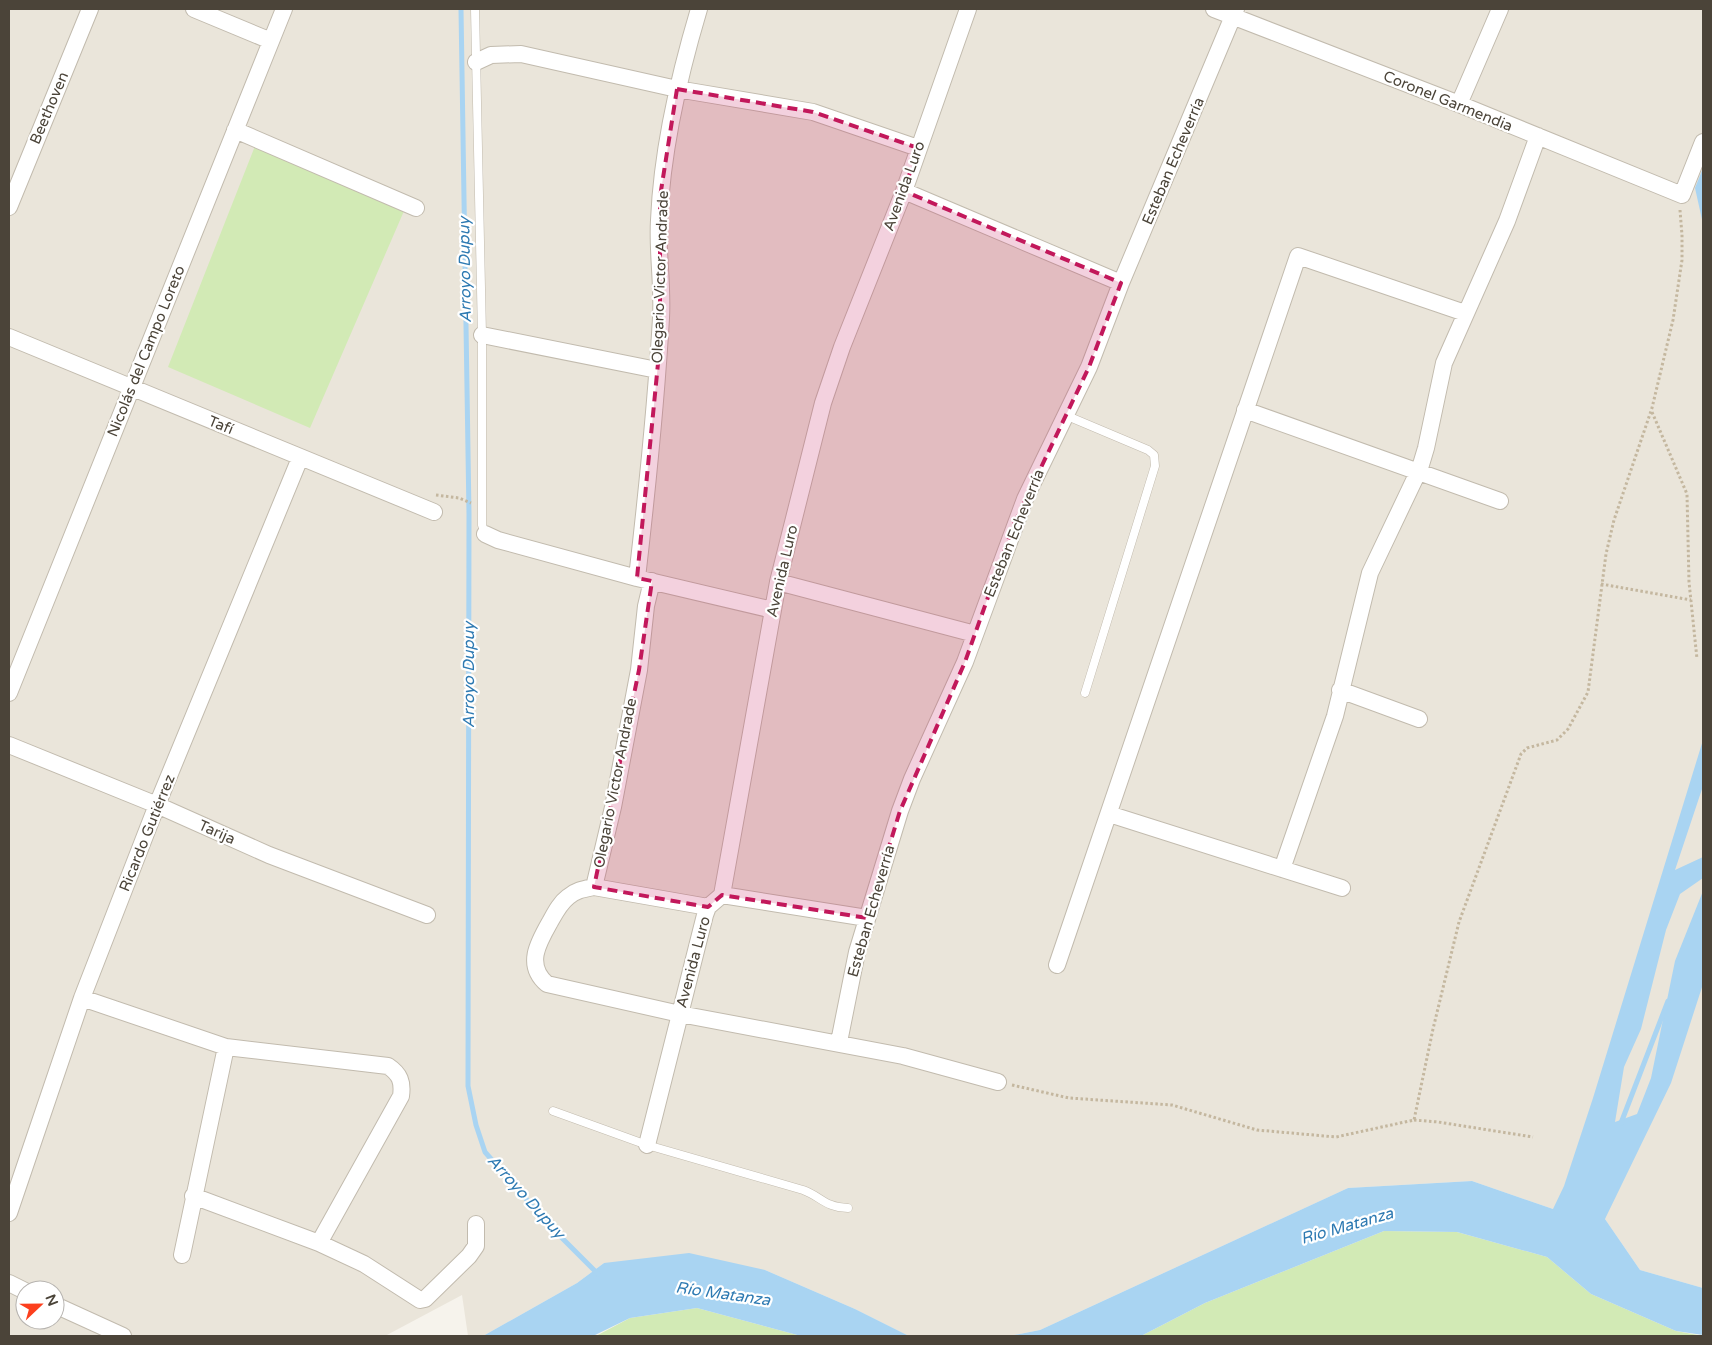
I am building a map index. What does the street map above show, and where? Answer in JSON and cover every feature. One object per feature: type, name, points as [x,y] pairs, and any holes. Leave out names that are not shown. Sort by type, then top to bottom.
[{"type":"street","name":"Beethoven","points":[[9,207],[90,9]]},
{"type":"street","points":[[194,9],[271,41]]},
{"type":"street","name":"Nicolás del Campo Loreto","points":[[9,693],[130,388],[284,9]]},
{"type":"street","name":"Olegario Victor Andrade","points":[[680,1014],[547,984],[536,972],[534,957],[536,946],[560,906],[569,896],[581,889],[594,887],[608,832],[639,670],[646,606],[645,579],[662,308],[659,222],[677,89],[700,9]]},
{"type":"street","name":"Avenida Luro","points":[[647,1145],[708,907],[722,895],[778,582],[832,374],[904,191],[968,9]]},
{"type":"street","name":"Coronel Garmendia","points":[[1214,9],[1235,13],[1682,195]]},
{"type":"street","points":[[1459,104],[1500,9]]},
{"type":"street","name":"Esteban Echeverría","points":[[839,1042],[857,952],[912,779],[975,634],[1021,507],[1096,350],[1122,283],[1235,13]]},
{"type":"street","points":[[476,62],[491,55],[521,54],[677,89],[813,112],[918,148]]},
{"type":"street","points":[[235,130],[416,208]]},
{"type":"street","points":[[1282,869],[1335,716],[1370,573],[1418,472],[1426,448],[1444,363],[1507,221],[1538,136]]},
{"type":"street","points":[[1682,195],[1703,142]]},
{"type":"street","points":[[904,191],[1122,283]]},
{"type":"street","points":[[1058,965],[1298,256],[1465,313]]},
{"type":"street","points":[[482,335],[658,370]]},
{"type":"street","name":"Tafí","points":[[9,337],[434,512]]},
{"type":"street","points":[[1245,410],[1500,501]]},
{"type":"street","name":"Ricardo Gutiérrez","points":[[9,1213],[82,998],[157,805],[221,654],[300,458]]},
{"type":"street","points":[[485,534],[498,540],[645,579],[773,610]]},
{"type":"street","points":[[778,582],[975,634]]},
{"type":"street","points":[[1340,690],[1420,720]]},
{"type":"street","name":"Tarija","points":[[9,745],[157,805],[269,855],[427,914]]},
{"type":"street","points":[[1109,814],[1342,888]]},
{"type":"street","points":[[594,887],[708,907]]},
{"type":"street","points":[[722,895],[867,918]]},
{"type":"street","points":[[82,998],[226,1047],[388,1066],[395,1071],[401,1079],[401,1096],[319,1243]]},
{"type":"street","points":[[680,1014],[839,1042],[903,1056],[998,1082]]},
{"type":"street","points":[[182,1255],[226,1047]]},
{"type":"street","points":[[193,1196],[319,1243],[364,1264],[420,1300],[425,1299],[469,1256],[476,1246],[476,1224]]},
{"type":"street","points":[[65,1310],[123,1336]]},
{"type":"lane","points":[[475,9],[482,335],[482,525],[485,534]]},
{"type":"lane","points":[[1065,415],[1148,450],[1154,455],[1156,466],[1085,693]]},
{"type":"lane","points":[[553,1112],[647,1145],[803,1190],[811,1193],[826,1204],[848,1208]]},
{"type":"path","points":[[1414,1120],[1459,922],[1521,754],[1527,748],[1557,740],[1568,729],[1588,692],[1601,584],[1614,520],[1651,412],[1679,286],[1682,235],[1680,210],[1682,195]]},
{"type":"path","points":[[1651,412],[1687,494],[1691,600],[1697,659]]},
{"type":"path","points":[[459,498],[476,505]]},
{"type":"path","points":[[1601,584],[1691,600]]},
{"type":"path","points":[[998,1082],[1069,1098],[1172,1105],[1256,1130],[1336,1137],[1414,1120],[1533,1137]]},
{"type":"highlighted area","points":[[677,89],[813,112],[918,148],[904,191],[1121,283],[1089,367],[1014,524],[965,662],[900,811],[867,918],[722,895],[708,907],[594,887],[639,670],[652,581],[637,578],[660,343],[660,197]]},
{"type":"shaded area","points":[[9,9],[1703,9],[1703,1288],[1640,1270],[1605,1219],[1553,1209],[1472,1181],[1348,1188],[1040,1330],[1009,1336],[909,1336],[855,1309],[765,1270],[604,1263],[577,1283],[483,1336],[468,1336],[462,1295],[385,1336],[9,1336]]},
{"type":"green space","points":[[255,146],[404,211],[310,428],[168,367]]},
{"type":"green space","points":[[1384,1231],[1457,1232],[1547,1257],[1591,1294],[1676,1331],[1703,1336],[1141,1336],[1205,1303]]},
{"type":"green space","points":[[697,1308],[801,1336],[596,1336],[630,1318]]},
{"type":"water","points":[[1703,168],[1703,224],[1695,188]]},
{"type":"water","name":"Río Matanza","points":[[1703,740],[1703,786],[1675,870],[1703,857],[1703,878],[1680,894],[1666,930],[1641,1029],[1624,1067],[1615,1122],[1637,1114],[1651,1078],[1675,961],[1703,891],[1703,984],[1671,1083],[1605,1219],[1640,1270],[1703,1288],[1703,1335],[1676,1331],[1591,1294],[1547,1257],[1457,1232],[1384,1231],[1205,1303],[1141,1336],[1009,1336],[1040,1330],[1348,1188],[1472,1181],[1553,1209],[1564,1186],[1593,1098]]},
{"type":"water","name":"Río Matanza","points":[[689,1253],[765,1270],[855,1309],[909,1336],[801,1336],[697,1308],[630,1318],[593,1336],[483,1336],[577,1283],[604,1263]]},
{"type":"waterway","name":"Arroyo Dupuy","points":[[461,9],[469,514],[468,1086],[476,1125],[485,1152],[548,1224],[598,1274]]},
{"type":"waterway","points":[[1621,1123],[1668,1001]]}]
